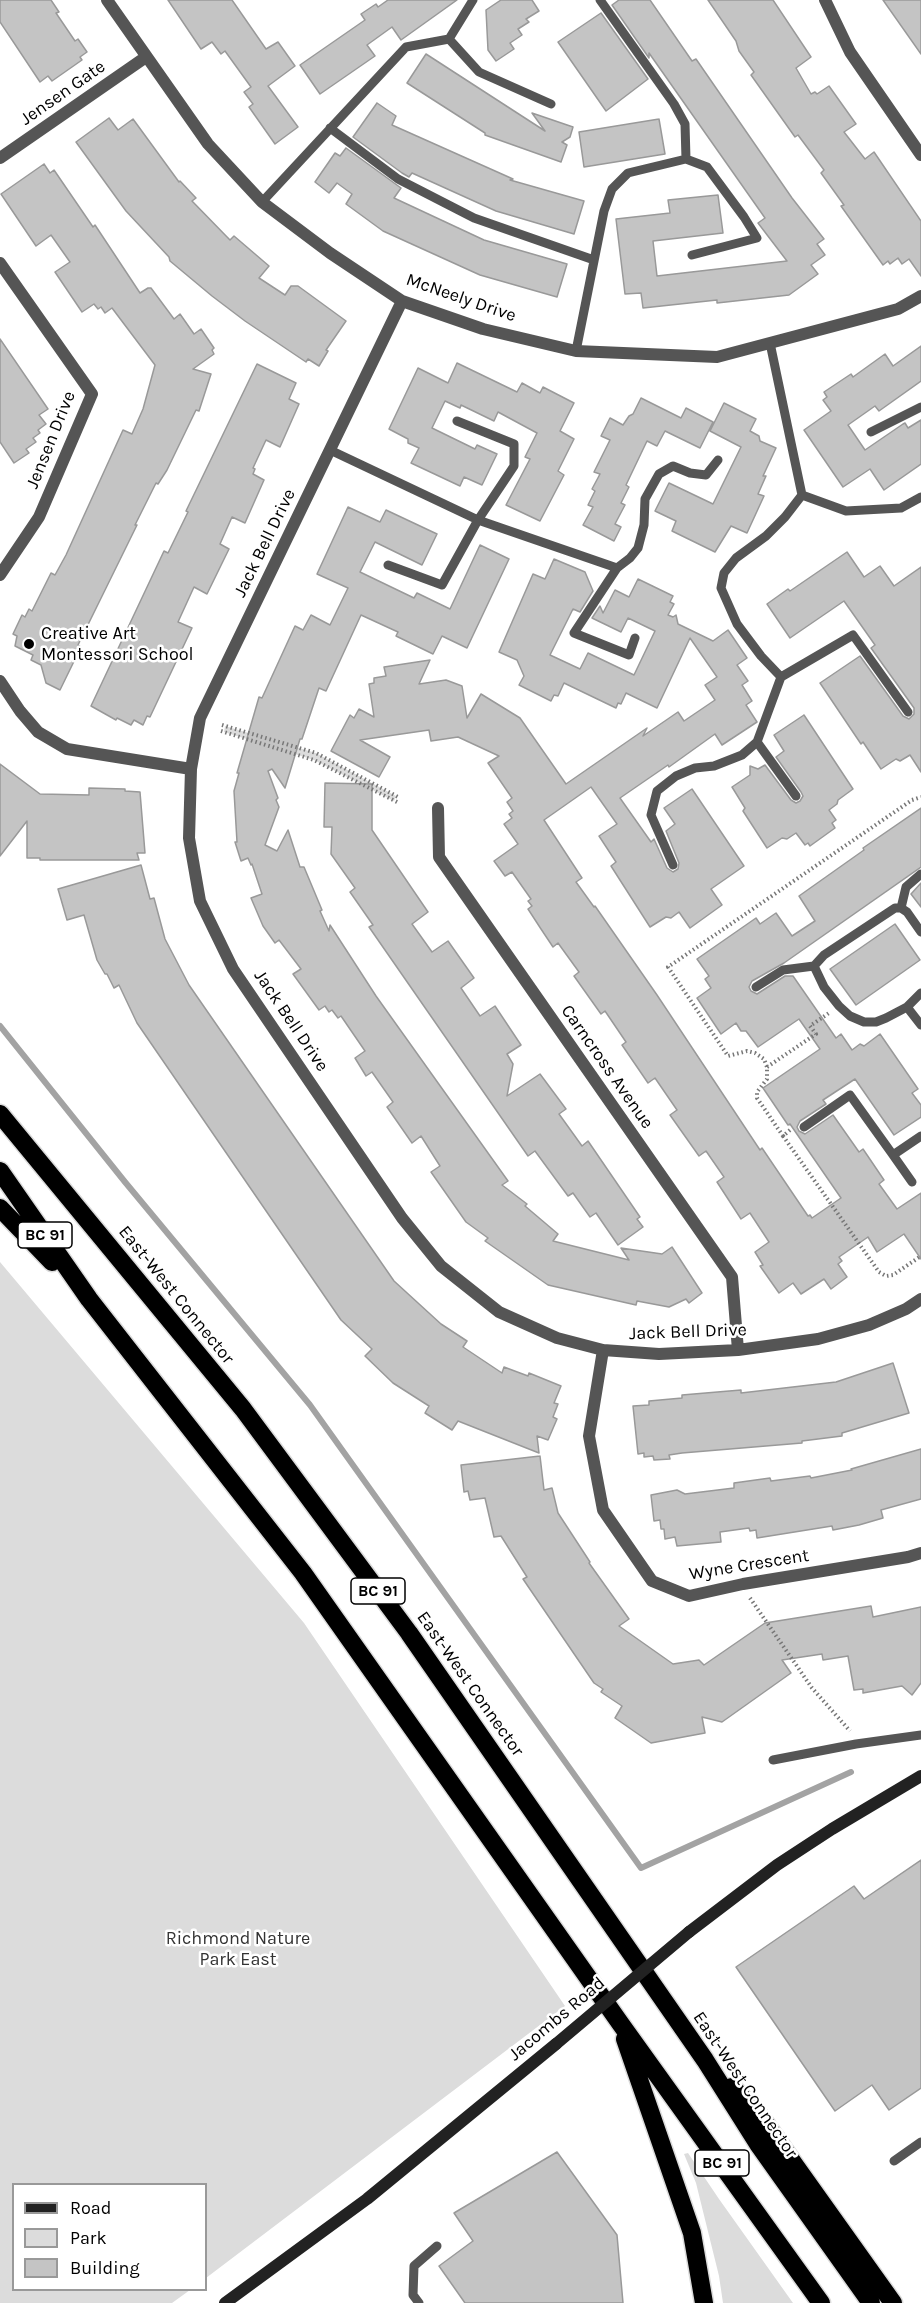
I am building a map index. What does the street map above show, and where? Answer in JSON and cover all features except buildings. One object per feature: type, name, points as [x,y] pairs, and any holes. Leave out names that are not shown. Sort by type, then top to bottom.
[{"type":"highway","points":[[0,1103],[23,1141]]},
{"type":"highway","name":"East-West Connector","points":[[0,1114],[243,1409],[416,1642],[705,2060],[758,2144],[871,2303]]},
{"type":"highway","name":"BC 91","points":[[0,1171],[89,1299],[303,1573],[620,2024],[821,2303]]},
{"type":"highway","points":[[0,1208],[89,1299]]},
{"type":"highway","points":[[620,2024],[692,2233],[704,2303]]},
{"type":"highway","points":[[705,2060],[762,2119],[893,2303]]},
{"type":"street","name":"McNeely Drive","points":[[107,0],[208,144],[262,202],[330,253],[402,301],[483,329],[576,351],[717,357],[898,309],[921,296]]},
{"type":"street","points":[[825,0],[850,52],[921,155]]},
{"type":"street","name":"Jensen Gate","points":[[0,158],[146,57]]},
{"type":"street","name":"Jensen Drive","points":[[0,263],[92,394],[39,517],[0,575]]},
{"type":"street","name":"Jack Bell Drive","points":[[402,301],[200,718],[191,770],[189,838],[200,901],[233,969],[402,1218],[441,1266],[499,1312],[557,1338],[603,1350],[660,1354],[738,1350],[818,1339],[869,1325],[906,1309],[921,1299]]},
{"type":"street","points":[[0,681],[20,711],[38,732],[67,749],[191,770]]},
{"type":"street","name":"Carncross Avenue","points":[[438,808],[439,857],[732,1277],[738,1350]]},
{"type":"street","name":"Wyne Crescent","points":[[603,1350],[589,1436],[603,1510],[652,1581],[689,1596],[742,1584],[921,1553]]},
{"type":"street","name":"Jacombs Road","points":[[225,2303],[367,2199],[689,1932],[777,1865],[921,1776]]},
{"type":"lane","points":[[262,202],[406,47],[449,39],[473,0]]},
{"type":"lane","points":[[600,0],[674,104],[685,124],[686,159]]},
{"type":"lane","points":[[449,39],[480,72],[551,104]]},
{"type":"lane","points":[[330,128],[398,179],[474,218],[594,260]]},
{"type":"lane","points":[[576,351],[604,211],[612,189],[628,173],[686,159],[707,167],[757,238],[692,255]]},
{"type":"lane","points":[[770,343],[802,495],[785,518],[766,536],[736,558],[724,573],[721,588],[737,624],[761,656],[781,677]]},
{"type":"lane","points":[[871,432],[921,407]]},
{"type":"lane","points":[[388,565],[442,585],[478,520],[514,466],[514,444],[457,421]]},
{"type":"lane","points":[[330,450],[478,520],[616,568]]},
{"type":"lane","points":[[635,638],[629,655],[574,633],[616,568],[630,558],[638,548],[644,525],[645,499],[659,474],[673,466],[690,473],[706,475],[718,460]]},
{"type":"lane","points":[[802,495],[846,511],[902,508],[921,497]]},
{"type":"lane","points":[[674,865],[651,815],[657,791],[676,776],[695,768],[714,766],[742,755],[757,742],[781,677],[853,635],[908,712]]},
{"type":"lane","points":[[757,742],[796,796]]},
{"type":"lane","points":[[901,908],[906,887],[921,874]]},
{"type":"lane","points":[[756,987],[783,970],[814,966],[824,955],[889,910],[901,908],[907,912],[921,932]]},
{"type":"lane","points":[[814,966],[824,987],[839,1006],[850,1016],[864,1022],[876,1022],[907,1007],[921,993]]},
{"type":"lane","points":[[907,1007],[921,1025]]},
{"type":"lane","points":[[804,1127],[850,1095],[912,1182]]},
{"type":"lane","points":[[893,1155],[921,1136]]},
{"type":"lane","points":[[773,1760],[856,1744],[921,1735]]},
{"type":"lane","points":[[894,2161],[921,2142]]},
{"type":"lane","points":[[419,2303],[413,2295],[414,2266],[437,2246]]},
{"type":"path","points":[[221,731],[314,760],[399,800],[316,753],[222,725]]},
{"type":"path","points":[[921,797],[912,800],[668,967],[728,1056],[742,1051],[760,1056],[767,1067],[768,1079],[757,1092],[757,1098],[879,1272],[886,1276],[893,1275],[921,1256]]},
{"type":"path","points":[[767,1067],[816,1034],[810,1026],[839,1006]]},
{"type":"path","points":[[783,1136],[795,1127],[798,1131],[804,1127]]},
{"type":"path","points":[[742,1584],[812,1688],[854,1735],[856,1744]]},
{"type":"green space","points":[[225,726],[316,753],[396,796],[394,801],[314,760],[224,732]]},
{"type":"green space","name":"Richmond Nature Park East","points":[[0,1262],[304,1623],[565,2006],[207,2277],[207,2183],[12,2183],[12,2291],[189,2291],[172,2303],[0,2303]]},
{"type":"green space","points":[[688,2153],[793,2303],[723,2303],[719,2276],[696,2183],[684,2154]]},
{"type":"waterway","points":[[0,1026],[125,1182],[310,1405],[641,1868],[851,1772]]},
{"type":"place","name":"Creative Art Montessori School","points":[[29,644]]}]
